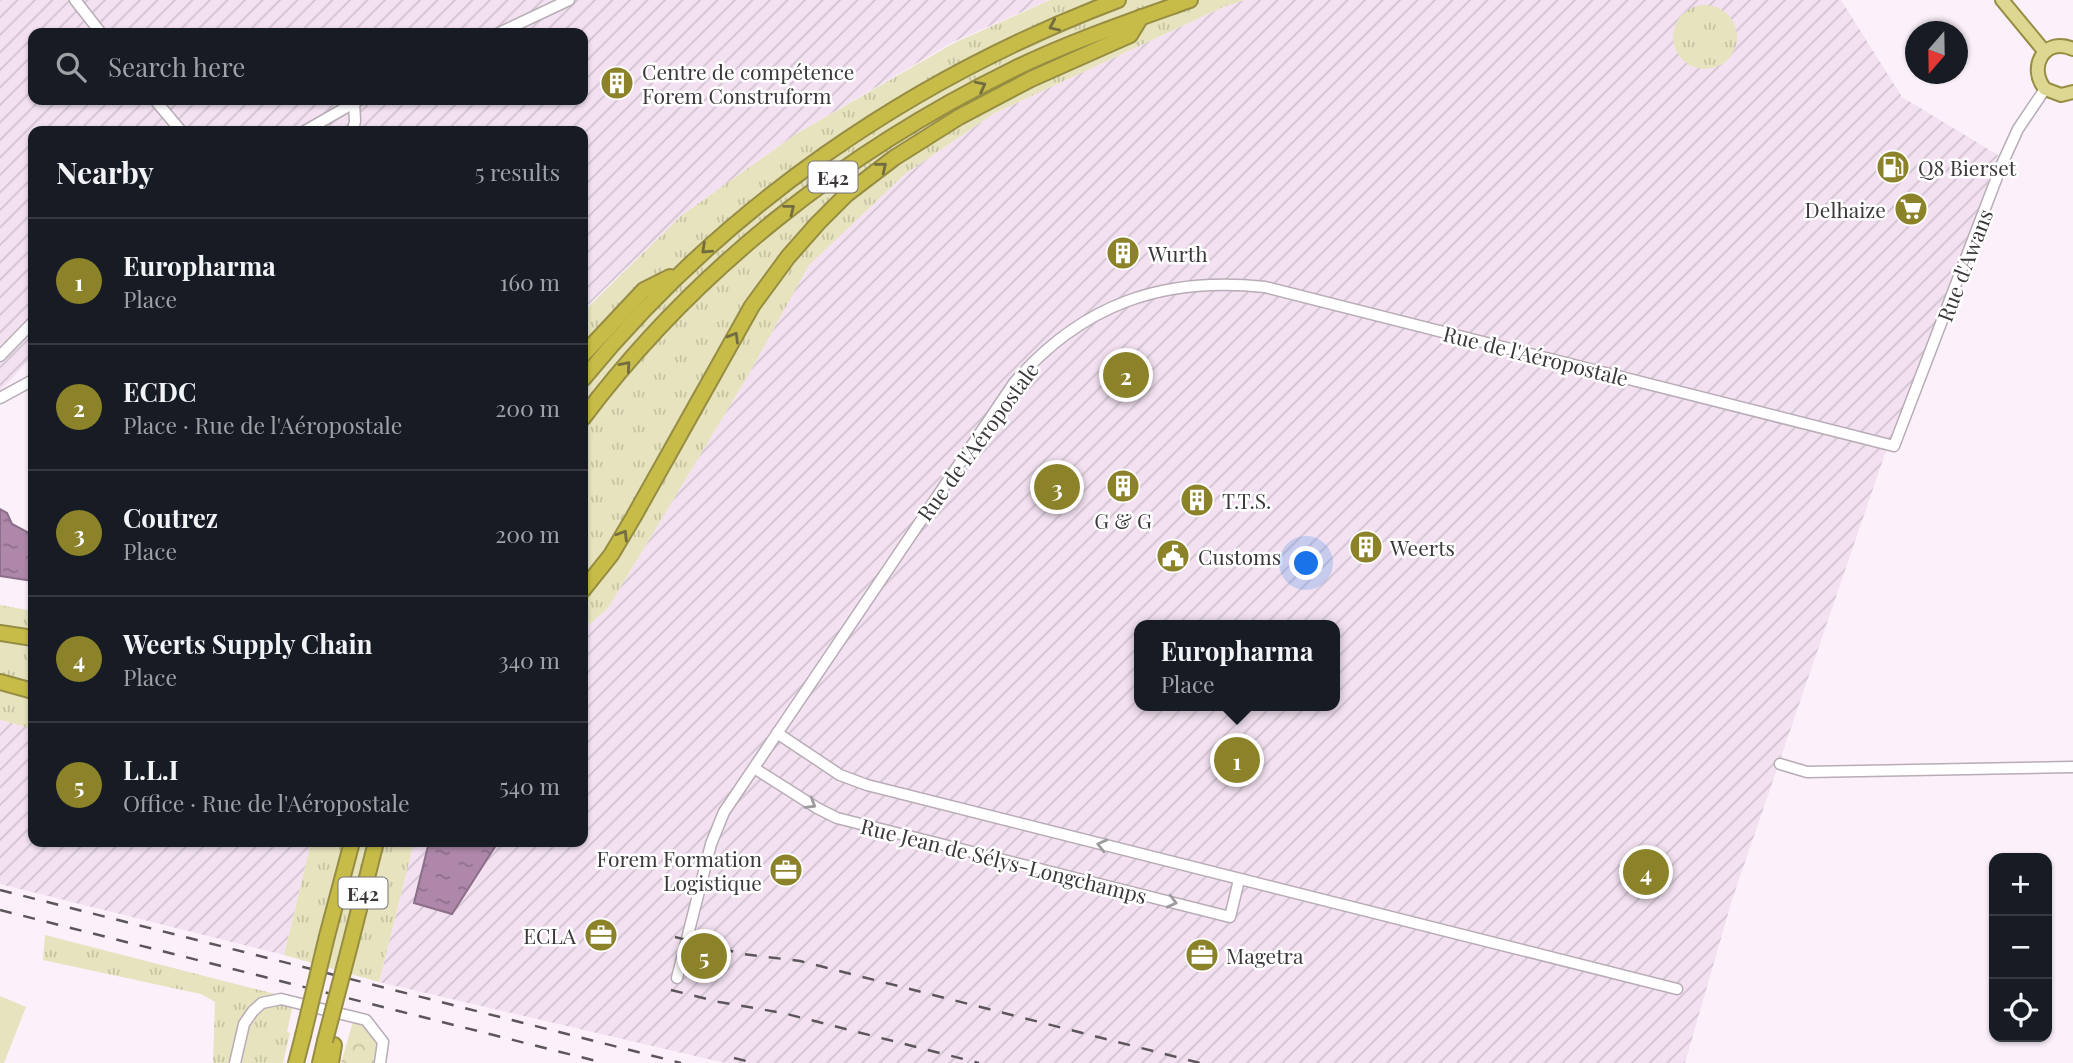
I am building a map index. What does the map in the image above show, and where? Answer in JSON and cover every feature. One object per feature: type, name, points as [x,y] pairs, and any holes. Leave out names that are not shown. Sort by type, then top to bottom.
[{"type":"highway","name":"E42","points":[[588,373],[644,309],[683,270],[767,196],[862,128],[1005,48],[1118,0]]},
{"type":"highway","name":"E42","points":[[588,412],[626,365],[699,287],[739,249],[829,179],[920,119],[1015,69],[1191,0]]},
{"type":"highway","points":[[588,584],[611,555],[633,518],[752,306],[788,257],[818,223],[847,194],[894,158],[959,117],[1031,79],[1130,34],[1142,17]]},
{"type":"highway","points":[[588,350],[644,290],[683,270]]},
{"type":"highway","points":[[0,633],[28,637]]},
{"type":"highway","points":[[0,682],[28,690]]},
{"type":"highway","name":"E42","points":[[296,1063],[351,847]]},
{"type":"highway","name":"E42","points":[[320,1063],[330,1043],[340,987],[375,847]]},
{"type":"highway","points":[[330,1043],[331,1063]]},
{"type":"main road","points":[[2002,0],[2045,52]]},
{"type":"main road","points":[[2073,49],[2060,46],[2045,52],[2037,66],[2037,75],[2045,89],[2061,95],[2073,92]]},
{"type":"street","points":[[75,0],[98,28]]},
{"type":"street","points":[[510,28],[569,0]]},
{"type":"street","name":"Rue d'Awans","points":[[1894,446],[2002,164],[2018,129],[2045,89]]},
{"type":"street","points":[[159,105],[177,126]]},
{"type":"street","points":[[314,126],[349,105]]},
{"type":"street","points":[[354,126],[356,105]]},
{"type":"street","name":"Rue de l'Aéropostale","points":[[677,978],[716,827],[777,733],[1014,383],[1033,360],[1061,337],[1095,315],[1121,303],[1158,290],[1198,284],[1265,287],[1894,446]]},
{"type":"street","points":[[0,356],[28,327]]},
{"type":"street","points":[[0,398],[28,383]]},
{"type":"street","name":"Rue Jean de Sélys-Longchamps","points":[[777,733],[840,775],[867,785],[1677,989]]},
{"type":"street","points":[[1780,764],[1807,772],[2073,767]]},
{"type":"street","name":"Rue Jean de Sélys-Longchamps","points":[[754,768],[837,818],[1230,917],[1239,880]]},
{"type":"street","points":[[235,1063],[244,1024],[262,1003],[281,999],[366,1020],[383,1042],[380,1063]]},
{"type":"shaded area","points":[[0,0],[1049,0],[953,42],[796,134],[682,215],[588,305],[588,126],[28,126],[28,361],[0,391]]},
{"type":"shaded area","points":[[1244,0],[1841,0],[1902,97],[1998,155],[1936,326],[1887,448],[1732,900],[1685,1063],[725,1063],[379,982],[413,847],[588,847],[588,626],[608,608],[746,379],[808,265],[905,174],[993,114],[1221,8]]},
{"type":"shaded area","points":[[0,720],[28,728],[28,847],[310,847],[284,955],[0,884]]},
{"type":"green space","points":[[1050,0],[1244,0],[1221,8],[993,114],[905,174],[809,265],[746,379],[608,608],[588,626],[588,307],[682,215],[796,134],[954,43]]},
{"type":"green space","points":[[1699,5],[1711,5],[1728,14],[1735,25],[1735,49],[1728,60],[1711,69],[1699,69],[1687,64],[1678,55],[1673,43],[1673,31],[1678,19],[1687,10]]},
{"type":"green space","points":[[0,605],[28,610],[28,728],[0,720]]},
{"type":"green space","points":[[310,847],[413,847],[379,982],[284,955]]},
{"type":"green space","points":[[45,935],[275,994],[264,999],[249,1013],[231,1063],[213,1063],[215,1002],[201,994],[43,960]]},
{"type":"green space","points":[[0,996],[26,1007],[4,1063],[0,1063]]},
{"type":"green space","points":[[279,1003],[293,1004],[283,1063],[239,1063],[248,1025],[259,1012]]},
{"type":"green space","points":[[354,1018],[374,1036],[377,1063],[341,1063]]},
{"type":"water","points":[[0,509],[7,513],[12,524],[28,532],[28,580],[0,576]]},
{"type":"water","points":[[428,847],[495,847],[452,914],[414,903]]},
{"type":"railway","points":[[0,890],[681,1063]]},
{"type":"railway","points":[[0,910],[604,1063]]},
{"type":"railway","points":[[675,937],[743,954],[800,961],[1200,1063]]},
{"type":"railway","points":[[671,990],[783,1013],[979,1063]]},
{"type":"railway","points":[[734,1058],[754,1063]]},
{"type":"place","name":"Centre de compétence Forem Construform","points":[[617,83]]},
{"type":"place","name":"Q8 Bierset","points":[[1893,167]]},
{"type":"place","name":"Delhaize","points":[[1911,209]]},
{"type":"place","name":"Wurth","points":[[1123,253]]},
{"type":"place","name":"ECDC","points":[[1126,375]]},
{"type":"place","name":"G & G","points":[[1123,486]]},
{"type":"place","name":"Coutrez","points":[[1057,487]]},
{"type":"place","name":"T.T.S.","points":[[1197,500]]},
{"type":"place","name":"Weerts","points":[[1366,547]]},
{"type":"place","name":"Customs","points":[[1173,556]]},
{"type":"place","name":"Europharma","points":[[1237,760]]},
{"type":"place","name":"Forem Formation Logistique","points":[[786,870]]},
{"type":"place","name":"Weerts Supply Chain","points":[[1646,872]]},
{"type":"place","name":"ECLA","points":[[601,935]]},
{"type":"place","name":"Magetra","points":[[1202,955]]},
{"type":"place","name":"L.L.I","points":[[704,956]]}]
